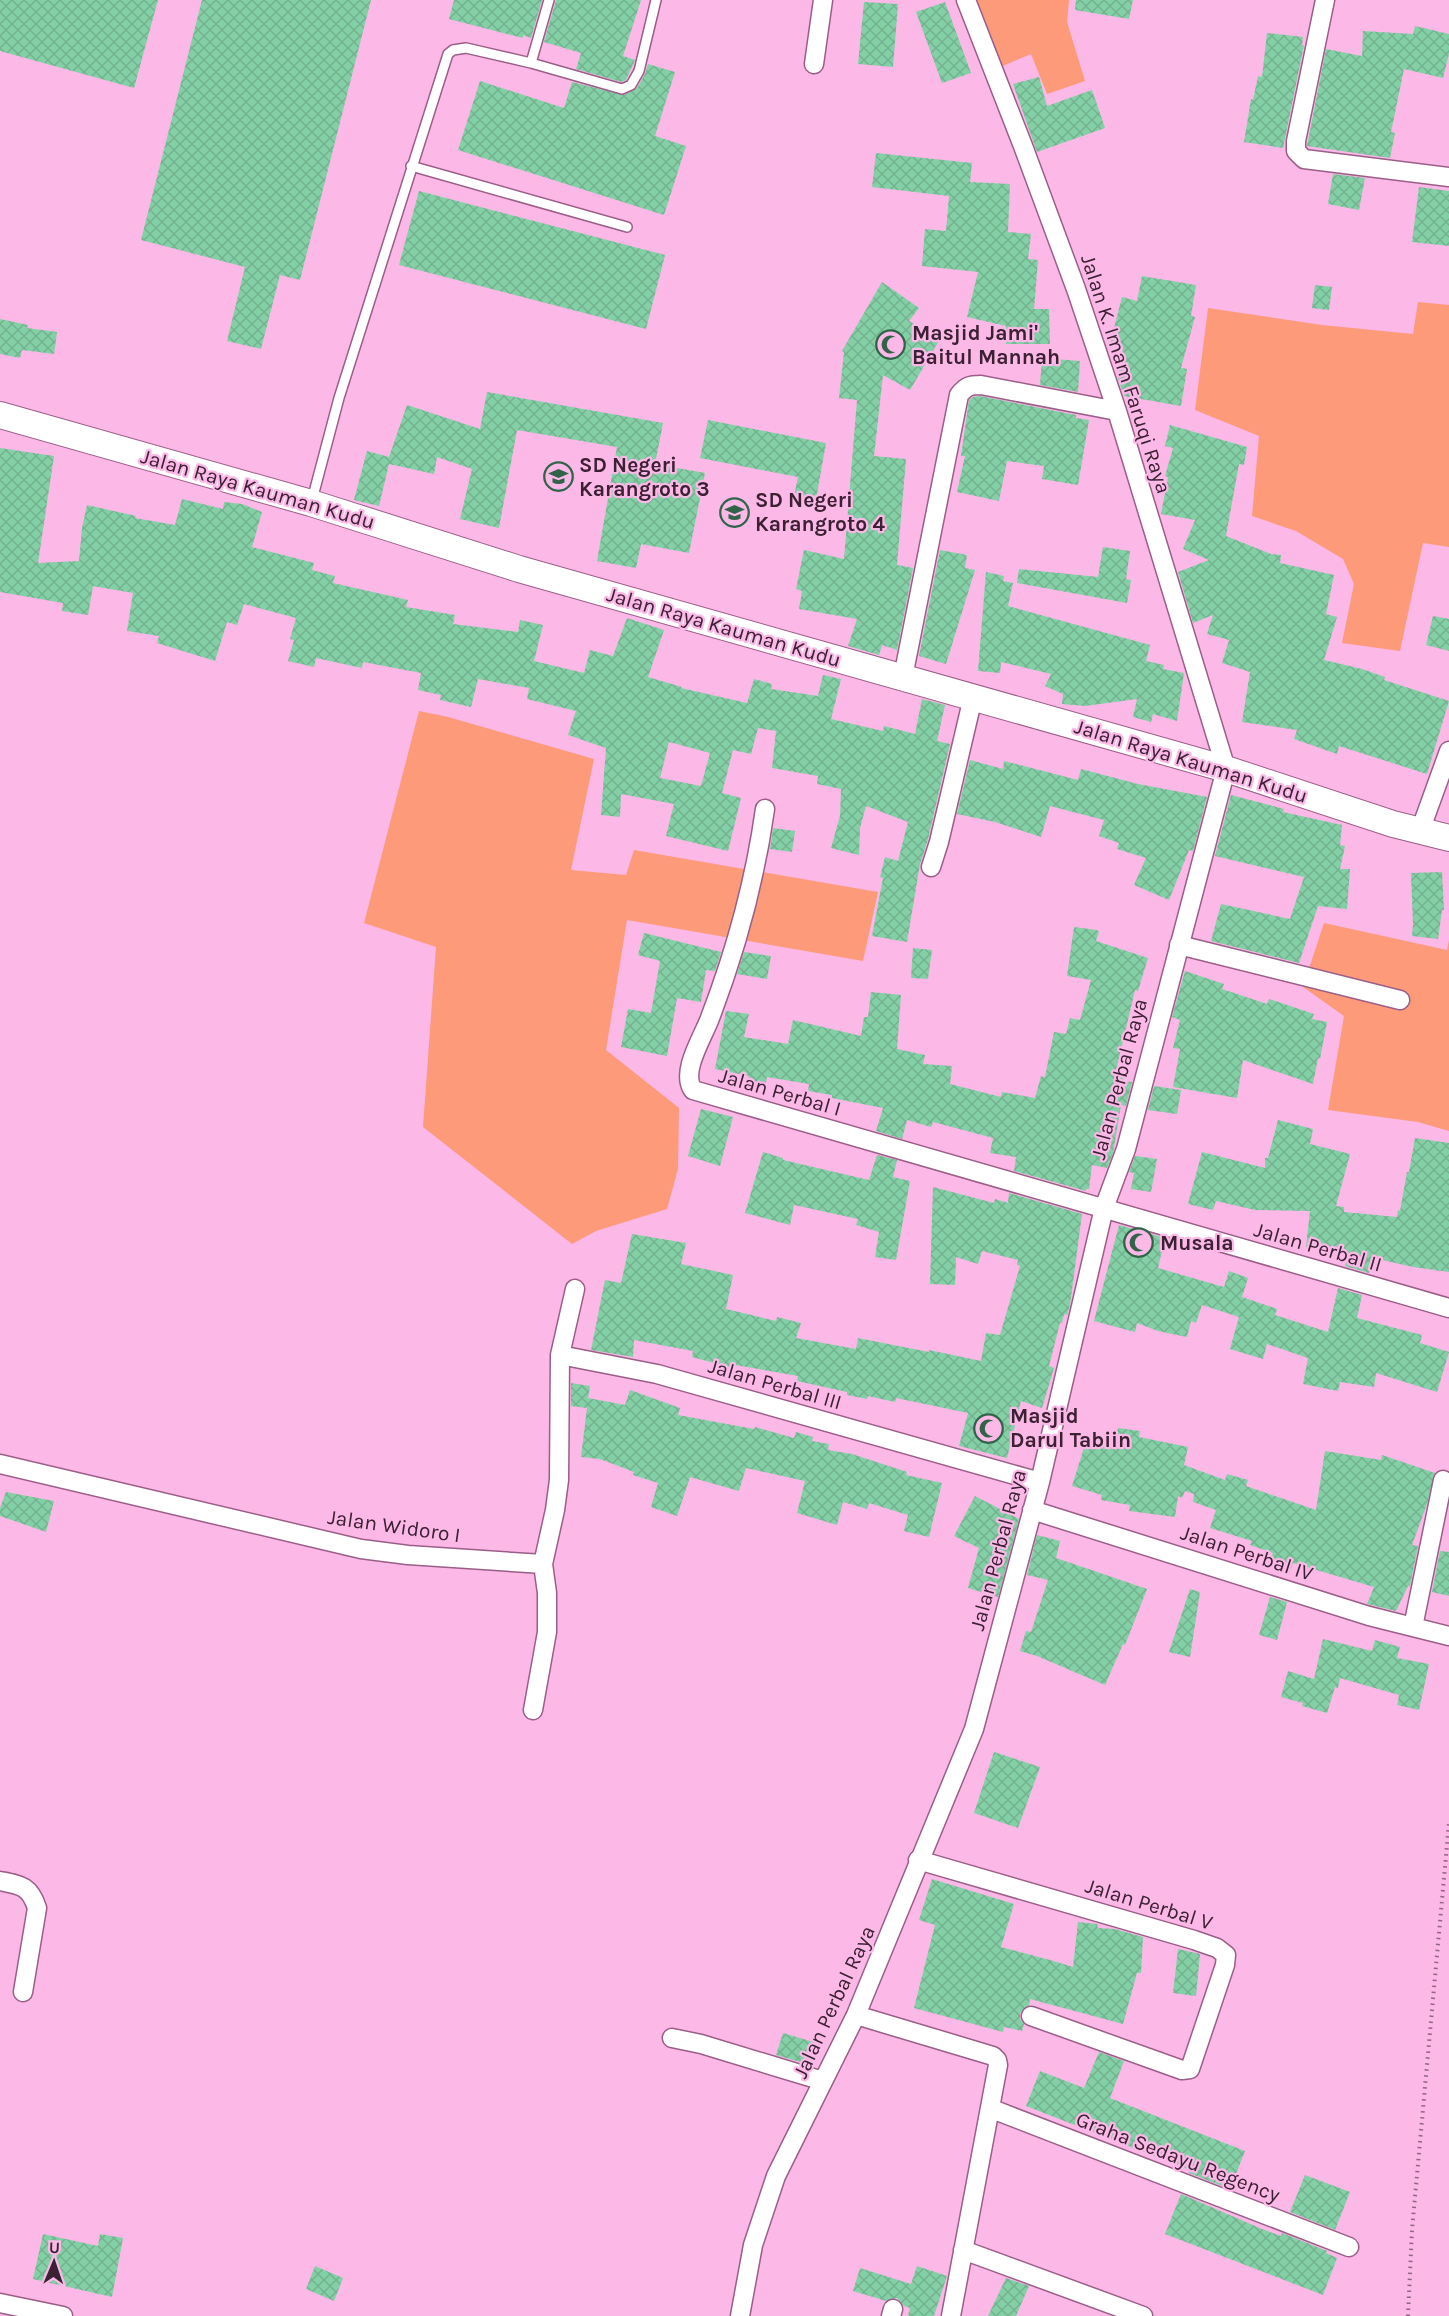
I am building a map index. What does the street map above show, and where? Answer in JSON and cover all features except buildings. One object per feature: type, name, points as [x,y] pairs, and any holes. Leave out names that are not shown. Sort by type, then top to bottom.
[{"type":"street","points":[[814,64],[823,0]]},
{"type":"street","name":"Jalan K. Imam Faruqi Raya","points":[[966,0],[1076,288],[1117,411],[1226,769]]},
{"type":"street","points":[[1325,0],[1296,141],[1296,152],[1304,159],[1449,177]]},
{"type":"street","points":[[903,677],[959,395],[963,390],[970,385],[981,385],[1117,411]]},
{"type":"street","name":"Jalan Raya Kauman Kudu","points":[[0,415],[311,503],[519,569],[1226,769],[1393,824],[1449,838]]},
{"type":"street","points":[[931,867],[973,697]]},
{"type":"street","points":[[1420,831],[1449,751]]},
{"type":"street","name":"Jalan Perbal Raya","points":[[740,2316],[753,2245],[776,2176],[856,2015],[899,1915],[918,1860],[974,1729],[1040,1482],[1104,1208],[1126,1149],[1226,769]]},
{"type":"street","name":"Jalan Perbal I","points":[[765,809],[750,892],[711,1015],[689,1068],[689,1084],[693,1090],[1104,1208]]},
{"type":"street","points":[[1179,945],[1400,1000]]},
{"type":"street","name":"Jalan Perbal II","points":[[1104,1208],[1449,1308]]},
{"type":"street","points":[[533,1710],[547,1632],[548,1600],[543,1564],[559,1480],[560,1354],[575,1289]]},
{"type":"street","name":"Jalan Perbal III","points":[[560,1354],[657,1374],[1040,1482]]},
{"type":"street","name":"Jalan Widoro I","points":[[0,1464],[361,1549],[408,1555],[543,1564]]},
{"type":"street","points":[[1413,1627],[1443,1480]]},
{"type":"street","name":"Jalan Perbal IV","points":[[1032,1510],[1369,1616],[1449,1636]]},
{"type":"street","name":"Jalan Perbal V","points":[[918,1860],[1194,1940],[1217,1948],[1226,1955],[1225,1965],[1193,2066],[1190,2069],[1182,2070],[1031,2016]]},
{"type":"street","points":[[0,1881],[26,1888],[33,1895],[37,1908],[23,1992]]},
{"type":"street","points":[[856,2015],[993,2056],[997,2060],[992,2109],[951,2316]]},
{"type":"street","points":[[672,2038],[701,2044],[823,2081]]},
{"type":"street","name":"Graha Sedayu Regency","points":[[992,2109],[1349,2247]]},
{"type":"street","points":[[963,2250],[1143,2316]]},
{"type":"street","points":[[0,2303],[63,2316]]},
{"type":"lane","points":[[531,63],[549,0]]},
{"type":"lane","points":[[311,503],[339,398],[448,54],[453,50],[466,48],[531,63],[622,89],[626,88],[631,85],[639,71],[656,0]]},
{"type":"lane","points":[[411,166],[627,226]]},
{"type":"path","points":[[1408,2316],[1412,2230],[1449,1822]]},
{"type":"shaded area","points":[[976,0],[1069,0],[1067,22],[1085,81],[1047,94],[1031,54],[998,68]]},
{"type":"shaded area","points":[[1418,302],[1449,305],[1449,547],[1423,543],[1400,651],[1342,643],[1354,584],[1343,559],[1296,531],[1252,516],[1259,436],[1195,410],[1208,308],[1322,325],[1413,334]]},
{"type":"shaded area","points":[[419,711],[448,717],[594,759],[571,870],[626,875],[634,850],[878,892],[863,961],[627,920],[606,1050],[679,1108],[678,1169],[667,1209],[596,1231],[572,1244],[423,1127],[436,947],[364,923]]},
{"type":"shaded area","points":[[1324,923],[1447,950],[1449,940],[1449,1131],[1418,1122],[1328,1110],[1344,1016],[1303,987]]},
{"type":"place","name":"Masjid Jami' Baitul Mannah","points":[[891,345]]},
{"type":"place","name":"SD Negeri Karangroto 3","points":[[558,477]]},
{"type":"place","name":"SD Negeri Karangroto 4","points":[[734,512]]},
{"type":"place","name":"Musala","points":[[1139,1243]]},
{"type":"place","name":"Masjid Darul Tabiin","points":[[989,1428]]}]
